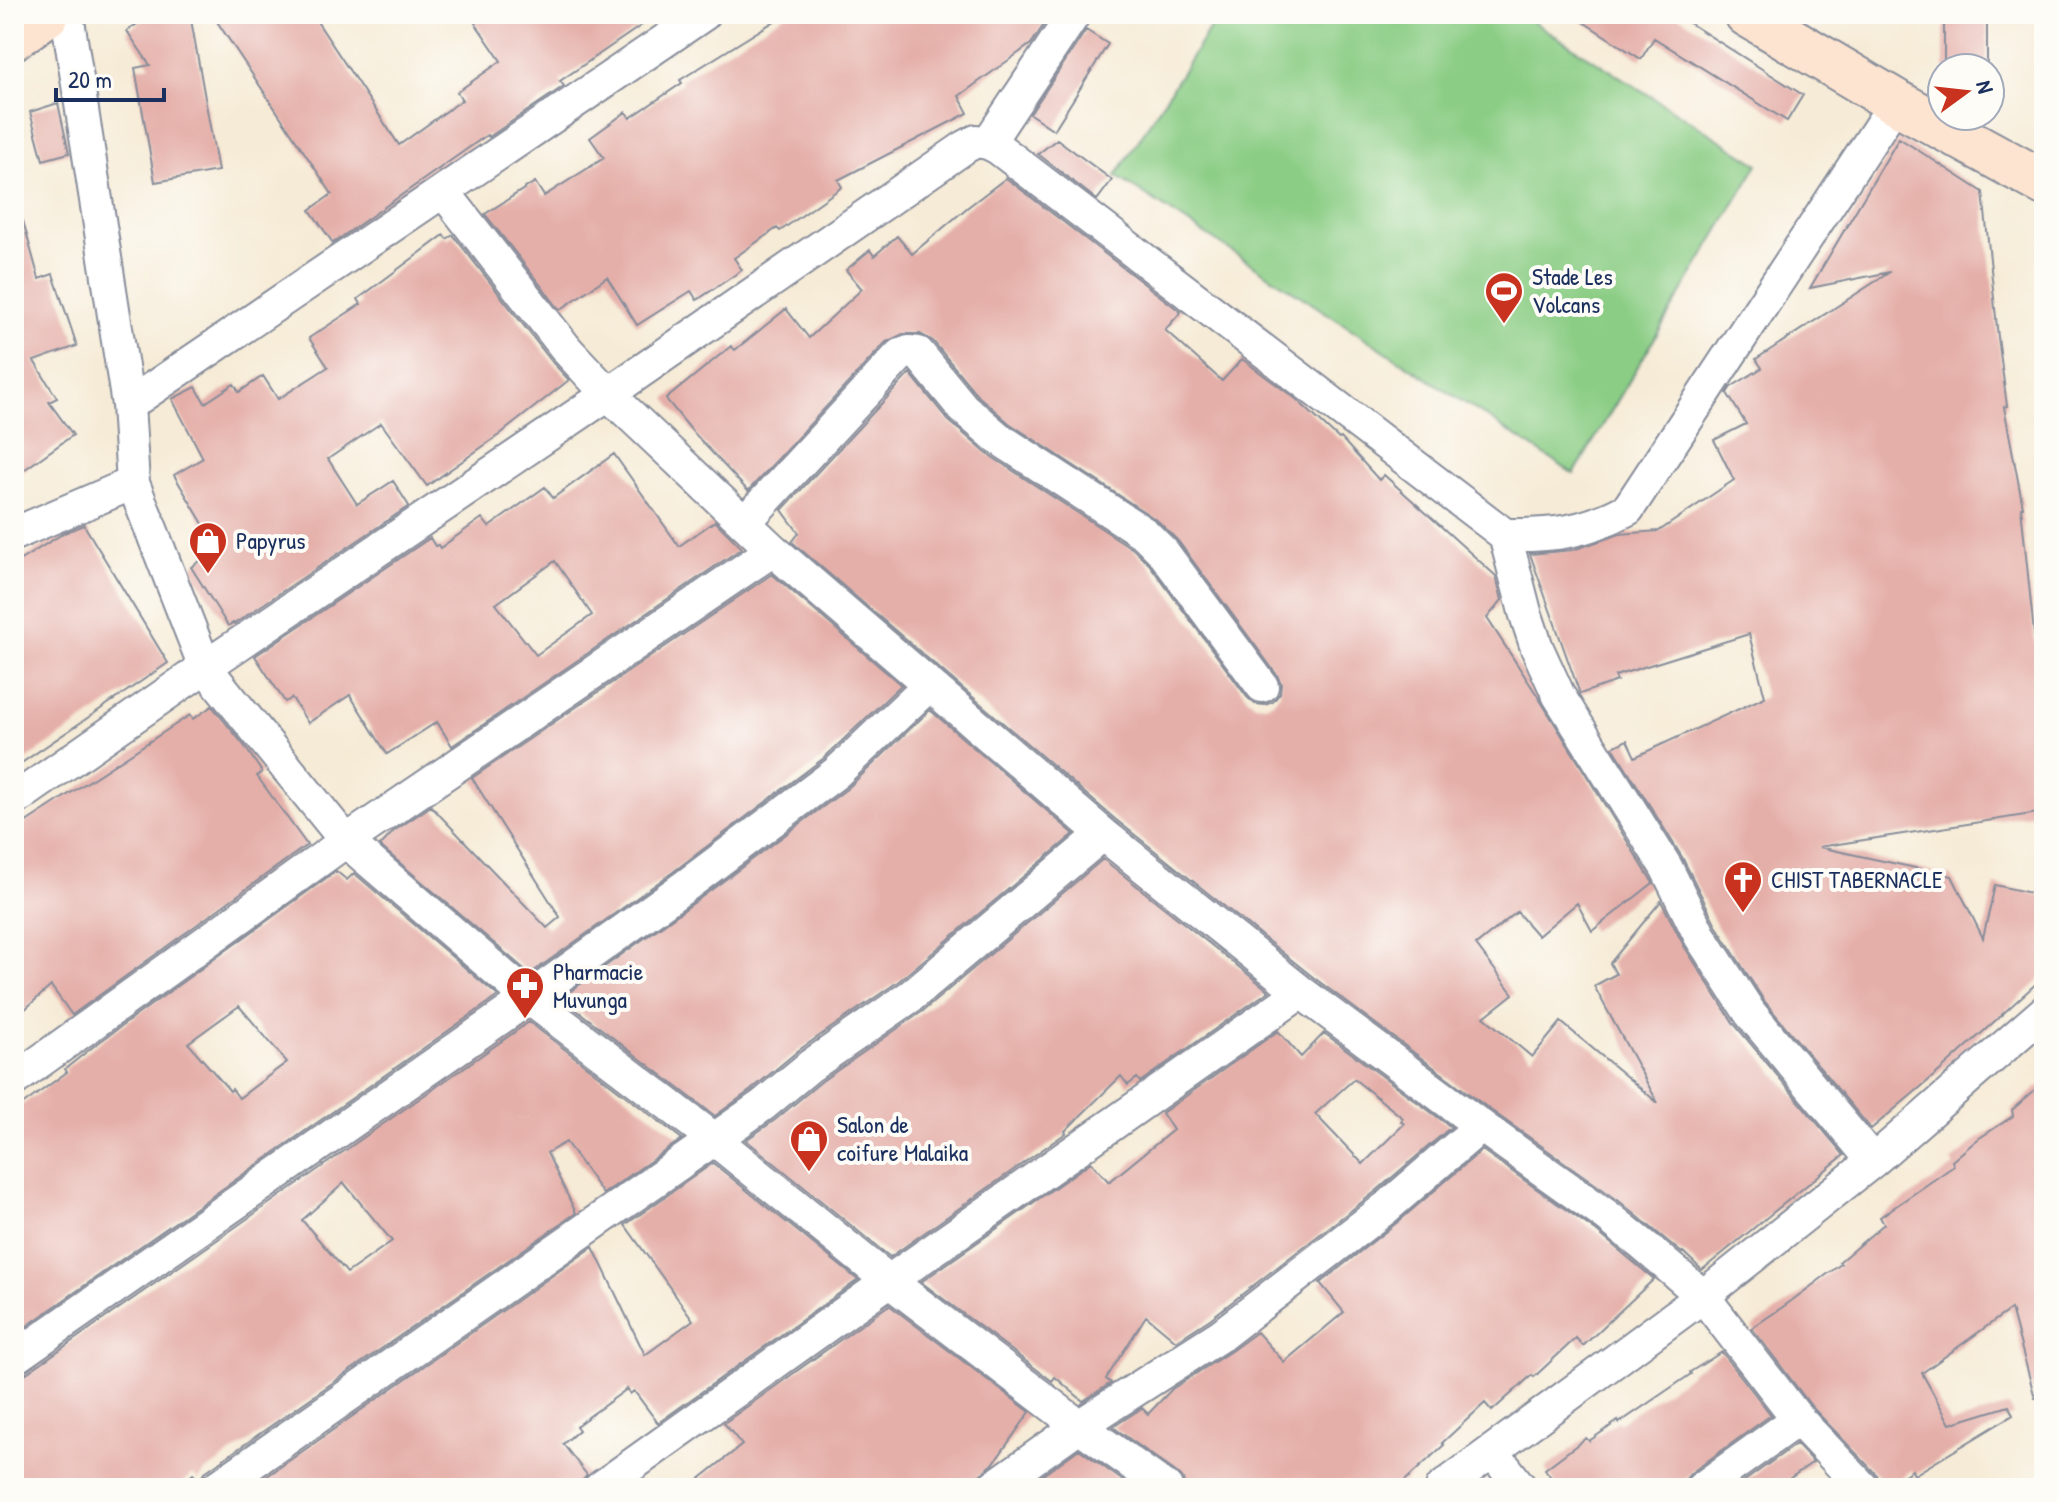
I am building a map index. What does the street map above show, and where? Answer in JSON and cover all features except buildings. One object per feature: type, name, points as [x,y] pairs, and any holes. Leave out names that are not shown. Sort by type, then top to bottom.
[{"type":"street","points":[[14,37],[47,14]]},
{"type":"street","points":[[67,14],[128,405],[133,483],[205,667],[346,841],[529,998],[714,1139],[889,1281],[1079,1426],[1166,1488]]},
{"type":"street","points":[[128,405],[704,14]]},
{"type":"street","points":[[988,143],[1074,14]]},
{"type":"street","points":[[1747,14],[1896,102],[2044,183]]},
{"type":"street","points":[[14,800],[976,141],[998,148],[1505,535],[1540,536],[1603,523],[1628,509],[1896,102]]},
{"type":"street","points":[[443,191],[568,351],[608,394],[773,550],[1103,834],[1301,992],[1607,1216],[1703,1296],[1798,1419],[1863,1488]]},
{"type":"street","points":[[744,523],[900,355],[918,353],[963,408],[998,438],[1145,534],[1163,552],[1262,686]]},
{"type":"street","points":[[14,534],[133,483]]},
{"type":"street","points":[[1505,535],[1537,648],[1559,696],[1666,867],[1700,936],[1750,1013],[1873,1161]]},
{"type":"street","points":[[14,1080],[346,841],[773,550]]},
{"type":"street","points":[[14,1358],[684,887],[836,773],[929,685]]},
{"type":"street","points":[[216,1488],[763,1105],[810,1066],[911,996],[1103,834]]},
{"type":"street","points":[[600,1488],[1301,992]]},
{"type":"street","points":[[1442,1488],[1703,1296],[1873,1161],[2044,1012]]},
{"type":"street","points":[[992,1488],[1079,1426],[1221,1335],[1387,1207],[1481,1126]]},
{"type":"street","points":[[1702,1488],[1798,1419]]},
{"type":"street","points":[[1492,1451],[1521,1488]]},
{"type":"green space","name":"Stade Les Volcans","points":[[1219,14],[1521,14],[1758,164],[1574,474],[1116,176]]},
{"type":"place","name":"Stade Les Volcans","points":[[1504,325]]},
{"type":"place","name":"Papyrus","points":[[208,575]]},
{"type":"place","name":"CHIST TABERNACLE","points":[[1743,914]]},
{"type":"place","name":"Pharmacie Muvunga","points":[[525,1020]]},
{"type":"place","name":"Salon de coifure Malaika","points":[[809,1173]]}]
